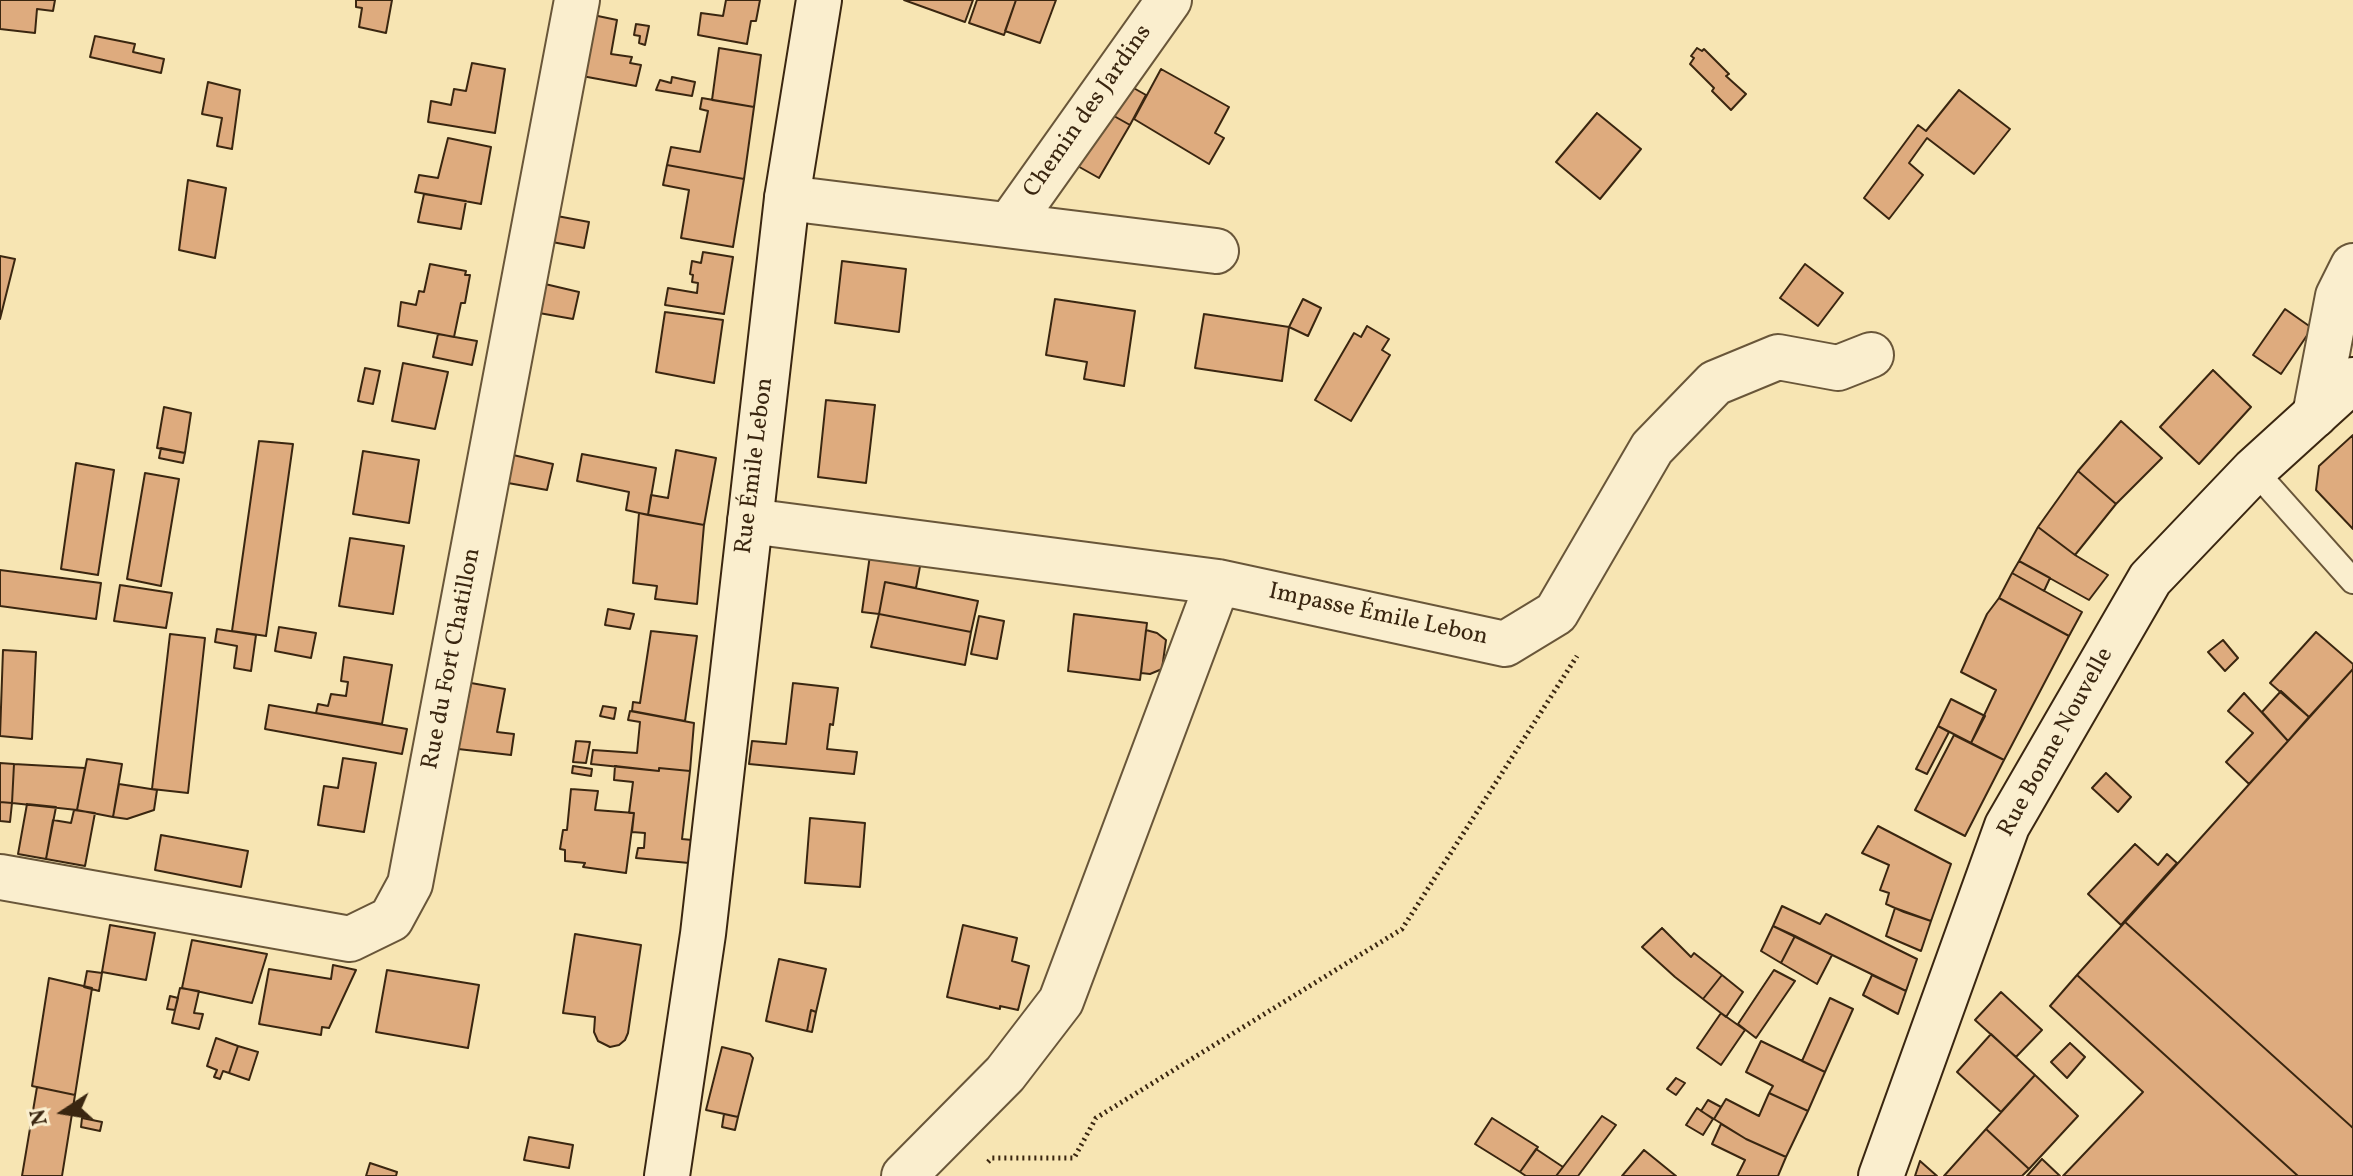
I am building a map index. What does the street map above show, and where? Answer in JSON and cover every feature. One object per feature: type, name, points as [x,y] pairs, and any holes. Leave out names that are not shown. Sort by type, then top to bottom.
[{"type":"street","name":"Rue du Fort Chatillon","points":[[0,877],[350,939],[391,919],[410,884],[577,0]]},
{"type":"street","name":"Rue Émile Lebon","points":[[667,1176],[703,934],[787,198],[819,0]]},
{"type":"street","name":"Chemin des Jardins","points":[[1010,224],[1169,0]]},
{"type":"street","name":"Chemin des Jardins","points":[[787,198],[1216,251]]},
{"type":"street","points":[[2315,415],[2338,296],[2353,266]]},
{"type":"street","name":"Impasse Émile Lebon","points":[[750,521],[1218,582],[1505,644],[1556,613],[1652,448],[1715,383],[1778,357],[1838,368],[1871,355]]},
{"type":"street","name":"Rue Bonne Nouvelle","points":[[1881,1176],[2007,826],[2150,579],[2254,470],[2353,380]]},
{"type":"street","points":[[904,1176],[1005,1074],[1061,1001],[1218,582]]},
{"type":"lane","points":[[2254,470],[2353,581]]},
{"type":"path","points":[[982,1167],[992,1158],[1074,1158],[1096,1118],[1402,929],[1581,650]]},
{"type":"building","points":[[0,0],[55,0],[53,11],[37,9],[35,33],[0,29]]},
{"type":"building","points":[[356,0],[392,0],[386,33],[359,27],[362,8],[356,7]]},
{"type":"building","points":[[726,0],[760,0],[756,21],[751,21],[747,44],[698,35],[701,13],[723,16]]},
{"type":"building","points":[[904,0],[973,0],[965,22]]},
{"type":"building","points":[[977,0],[1016,0],[1004,35],[969,23]]},
{"type":"building","points":[[1016,0],[1056,0],[1040,43],[1005,31]]},
{"type":"building","points":[[593,15],[617,20],[611,54],[632,57],[630,63],[641,65],[636,86],[582,76]]},
{"type":"building","points":[[636,24],[649,26],[645,45],[639,43],[640,36],[634,35]]},
{"type":"building","points":[[95,36],[135,44],[133,52],[164,59],[161,73],[90,57]]},
{"type":"building","points":[[719,48],[761,55],[754,107],[712,100]]},
{"type":"building","points":[[1697,48],[1704,49],[1746,94],[1731,110],[1690,64]]},
{"type":"building","points":[[472,63],[505,69],[495,133],[428,122],[431,101],[451,105],[454,89],[466,91]]},
{"type":"building","points":[[1161,69],[1229,107],[1215,133],[1224,138],[1209,164],[1134,119]]},
{"type":"building","points":[[672,77],[695,82],[692,96],[656,90],[660,80],[671,83]]},
{"type":"building","points":[[208,82],[240,90],[232,149],[217,146],[222,118],[202,114]]},
{"type":"building","points":[[1123,82],[1146,95],[1130,125],[1105,111]]},
{"type":"building","points":[[1959,90],[2010,129],[1974,174],[1927,138],[1909,163],[1923,175],[1889,219],[1864,198],[1918,125],[1926,131]]},
{"type":"building","points":[[702,98],[754,107],[744,179],[667,165],[671,147],[700,152],[708,111],[700,109]]},
{"type":"building","points":[[1105,111],[1130,125],[1099,178],[1074,164]]},
{"type":"building","points":[[1597,113],[1641,149],[1600,199],[1556,162]]},
{"type":"building","points":[[448,138],[491,147],[481,204],[415,192],[419,175],[438,178]]},
{"type":"building","points":[[667,165],[744,179],[733,247],[681,238],[689,190],[663,185]]},
{"type":"building","points":[[188,180],[226,188],[215,258],[179,250]]},
{"type":"building","points":[[424,194],[466,201],[461,229],[418,222]]},
{"type":"building","points":[[557,216],[589,222],[584,248],[552,242]]},
{"type":"building","points":[[703,252],[733,257],[724,314],[665,305],[668,288],[697,293],[698,283],[692,282],[693,275],[690,274],[692,261],[701,263]]},
{"type":"building","points":[[0,256],[15,259],[0,319]]},
{"type":"building","points":[[842,261],[906,269],[899,332],[835,323]]},
{"type":"building","points":[[430,264],[466,271],[465,275],[470,275],[454,337],[398,326],[401,302],[416,305],[419,291],[424,292]]},
{"type":"building","points":[[1805,264],[1843,293],[1818,326],[1780,298]]},
{"type":"building","points":[[545,284],[579,292],[573,319],[539,313]]},
{"type":"building","points":[[1055,299],[1135,311],[1124,386],[1084,379],[1087,362],[1046,355]]},
{"type":"building","points":[[1303,299],[1321,308],[1308,336],[1289,327]]},
{"type":"building","points":[[2285,309],[2312,328],[2281,374],[2253,355]]},
{"type":"building","points":[[665,312],[723,320],[714,383],[656,372]]},
{"type":"building","points":[[1204,314],[1289,327],[1282,381],[1195,368]]},
{"type":"building","points":[[1367,326],[1389,339],[1382,350],[1390,355],[1351,421],[1315,400],[1354,333],[1361,337]]},
{"type":"building","points":[[438,334],[477,341],[472,365],[433,357]]},
{"type":"building","points":[[403,363],[448,372],[435,429],[392,421]]},
{"type":"building","points":[[365,368],[380,371],[373,404],[358,401]]},
{"type":"building","points":[[2213,370],[2251,407],[2199,464],[2160,427]]},
{"type":"building","points":[[826,400],[875,405],[866,483],[818,477]]},
{"type":"building","points":[[164,407],[191,413],[185,453],[157,448]]},
{"type":"building","points":[[2121,421],[2162,458],[2116,504],[2078,471]]},
{"type":"building","points":[[2353,435],[2353,529],[2316,490],[2319,466]]},
{"type":"building","points":[[259,441],[293,444],[266,636],[232,631]]},
{"type":"building","points":[[161,448],[185,453],[183,463],[159,458]]},
{"type":"building","points":[[676,450],[716,458],[704,525],[648,515],[651,495],[668,498]]},
{"type":"building","points":[[363,451],[419,460],[409,523],[353,514]]},
{"type":"building","points":[[582,454],[656,468],[648,515],[626,510],[629,492],[577,481]]},
{"type":"building","points":[[513,455],[553,464],[547,490],[508,483]]},
{"type":"building","points":[[76,463],[114,470],[98,575],[61,569]]},
{"type":"building","points":[[2078,471],[2116,504],[2075,555],[2038,527]]},
{"type":"building","points":[[145,473],[179,479],[161,586],[127,579]]},
{"type":"building","points":[[639,513],[704,525],[697,604],[655,599],[657,586],[633,583]]},
{"type":"building","points":[[2038,527],[2108,575],[2089,600],[2019,561]]},
{"type":"building","points":[[350,538],[404,546],[393,614],[339,606]]},
{"type":"building","points":[[870,555],[921,561],[916,588],[885,582],[879,614],[862,612]]},
{"type":"building","points":[[2019,561],[2050,578],[2044,591],[2012,573]]},
{"type":"building","points":[[0,570],[101,583],[96,619],[0,606]]},
{"type":"building","points":[[2012,573],[2082,612],[2069,636],[1999,598]]},
{"type":"building","points":[[885,582],[978,601],[971,632],[879,614]]},
{"type":"building","points":[[120,585],[172,593],[166,628],[114,621]]},
{"type":"building","points":[[1999,598],[2069,636],[2004,760],[1971,743],[1996,690],[1961,672],[1987,614]]},
{"type":"building","points":[[608,609],[634,614],[630,629],[605,625]]},
{"type":"building","points":[[879,614],[971,632],[965,665],[871,647]]},
{"type":"building","points":[[1074,614],[1147,623],[1140,680],[1068,671]]},
{"type":"building","points":[[979,616],[1004,621],[997,659],[971,654]]},
{"type":"building","points":[[279,627],[316,633],[311,658],[275,651]]},
{"type":"building","points":[[217,629],[256,635],[251,671],[234,668],[237,646],[215,642]]},
{"type":"building","points":[[1146,630],[1166,640],[1162,669],[1150,674],[1141,673]]},
{"type":"building","points":[[651,631],[697,636],[685,721],[632,711],[633,702],[640,703]]},
{"type":"building","points":[[2316,632],[2353,664],[2353,669],[2309,717],[2270,683]]},
{"type":"building","points":[[170,634],[205,638],[188,793],[152,789]]},
{"type":"building","points":[[2223,640],[2238,658],[2225,671],[2208,652]]},
{"type":"building","points":[[3,650],[36,652],[32,739],[0,736]]},
{"type":"building","points":[[344,657],[392,665],[382,724],[316,713],[318,704],[328,706],[331,694],[346,696],[348,682],[341,681]]},
{"type":"building","points":[[2353,669],[2353,1128],[2125,922]]},
{"type":"building","points":[[471,683],[505,689],[497,732],[514,734],[511,755],[458,749]]},
{"type":"building","points":[[793,683],[838,688],[827,749],[857,752],[854,774],[749,764],[752,741],[786,744]]},
{"type":"building","points":[[2281,691],[2309,717],[2288,741],[2262,712]]},
{"type":"building","points":[[2244,693],[2288,741],[2249,784],[2226,762],[2253,733],[2228,711]]},
{"type":"building","points":[[1951,699],[1985,716],[1971,743],[1938,726]]},
{"type":"building","points":[[269,705],[407,729],[402,754],[265,729]]},
{"type":"building","points":[[603,706],[616,708],[614,719],[600,716]]},
{"type":"building","points":[[630,711],[694,723],[690,771],[591,764],[593,750],[637,753],[640,722],[628,720]]},
{"type":"building","points":[[1938,726],[1949,732],[1927,774],[1916,769]]},
{"type":"building","points":[[1954,735],[2004,760],[1965,836],[1915,810]]},
{"type":"building","points":[[576,741],[590,742],[586,763],[573,762]]},
{"type":"building","points":[[343,758],[376,763],[364,832],[318,825],[324,786],[338,788]]},
{"type":"building","points":[[87,759],[122,764],[113,817],[77,810]]},
{"type":"building","points":[[0,763],[14,764],[12,803],[0,802]]},
{"type":"building","points":[[14,764],[85,768],[77,810],[12,803]]},
{"type":"building","points":[[573,766],[592,769],[591,776],[572,773]]},
{"type":"building","points":[[615,766],[690,771],[682,839],[692,840],[689,863],[636,858],[638,848],[644,848],[645,833],[632,832],[634,813],[629,813],[633,782],[614,780]]},
{"type":"building","points":[[2106,773],[2131,797],[2118,812],[2092,788]]},
{"type":"building","points":[[119,784],[157,790],[154,810],[127,819],[113,817]]},
{"type":"building","points":[[571,789],[598,791],[595,810],[634,813],[626,873],[583,867],[585,863],[565,861],[565,850],[560,849],[563,830],[567,830]]},
{"type":"building","points":[[0,802],[12,803],[10,822],[0,821]]},
{"type":"building","points":[[27,804],[56,807],[46,859],[18,854]]},
{"type":"building","points":[[74,810],[95,813],[85,866],[46,859],[53,820],[71,823]]},
{"type":"building","points":[[810,818],[865,823],[860,887],[805,883]]},
{"type":"building","points":[[1878,826],[1951,864],[1931,921],[1886,904],[1889,893],[1880,890],[1889,865],[1862,853]]},
{"type":"building","points":[[161,835],[248,851],[241,887],[155,870]]},
{"type":"building","points":[[2135,844],[2158,865],[2167,854],[2177,863],[2121,925],[2088,894]]},
{"type":"building","points":[[1782,906],[1820,924],[1826,914],[1917,959],[1906,991],[1773,926]]},
{"type":"building","points":[[1895,908],[1931,921],[1921,951],[1886,936]]},
{"type":"building","points":[[2125,922],[2353,1128],[2353,1176],[2298,1176],[2077,975]]},
{"type":"building","points":[[110,925],[155,933],[146,980],[102,972]]},
{"type":"building","points":[[963,925],[1017,938],[1012,961],[1029,966],[1018,1010],[947,997]]},
{"type":"building","points":[[1773,926],[1795,936],[1781,963],[1761,951]]},
{"type":"building","points":[[1662,928],[1691,957],[1694,953],[1722,975],[1703,999],[1642,947]]},
{"type":"building","points":[[575,934],[641,945],[628,1033],[619,1045],[610,1047],[598,1041],[594,1032],[595,1017],[563,1013]]},
{"type":"building","points":[[1795,936],[1832,955],[1817,984],[1781,963]]},
{"type":"building","points":[[192,940],[267,954],[252,1003],[182,988]]},
{"type":"building","points":[[779,959],[826,969],[816,1012],[811,1010],[807,1031],[766,1021]]},
{"type":"building","points":[[333,965],[356,970],[329,1028],[322,1027],[321,1035],[259,1024],[269,969],[331,979]]},
{"type":"building","points":[[387,970],[479,985],[468,1048],[376,1032]]},
{"type":"building","points":[[1774,970],[1795,981],[1756,1038],[1738,1024]]},
{"type":"building","points":[[87,971],[102,973],[99,991],[84,987]]},
{"type":"building","points":[[1722,975],[1743,992],[1726,1017],[1703,999]]},
{"type":"building","points":[[1872,975],[1906,991],[1898,1014],[1863,995]]},
{"type":"building","points":[[2077,975],[2298,1176],[2063,1176],[2143,1092],[2050,1006]]},
{"type":"building","points":[[49,978],[92,988],[75,1095],[32,1086]]},
{"type":"building","points":[[180,988],[199,991],[194,1013],[203,1014],[199,1029],[172,1023]]},
{"type":"building","points":[[2001,992],[2042,1030],[2016,1057],[1975,1020]]},
{"type":"building","points":[[170,996],[178,998],[175,1010],[167,1009]]},
{"type":"building","points":[[1830,998],[1853,1009],[1825,1072],[1802,1061]]},
{"type":"building","points":[[811,1010],[816,1012],[812,1032],[807,1031]]},
{"type":"building","points":[[1721,1013],[1745,1030],[1721,1065],[1697,1048]]},
{"type":"building","points":[[1991,1034],[2035,1075],[2001,1112],[1957,1072]]},
{"type":"building","points":[[216,1038],[238,1046],[229,1073],[223,1071],[220,1079],[214,1077],[217,1070],[207,1066]]},
{"type":"building","points":[[1761,1041],[1825,1072],[1808,1111],[1769,1093],[1773,1086],[1746,1072]]},
{"type":"building","points":[[2070,1043],[2085,1057],[2067,1078],[2051,1062]]},
{"type":"building","points":[[238,1046],[258,1052],[249,1080],[229,1073]]},
{"type":"building","points":[[722,1047],[750,1054],[753,1058],[738,1117],[706,1110]]},
{"type":"building","points":[[2035,1075],[2078,1116],[2029,1169],[1986,1129]]},
{"type":"building","points":[[1676,1078],[1685,1083],[1676,1095],[1667,1089]]},
{"type":"building","points":[[37,1087],[75,1095],[62,1176],[22,1176]]},
{"type":"building","points":[[1769,1093],[1808,1111],[1786,1157],[1746,1139],[1714,1119],[1726,1099],[1759,1116]]},
{"type":"building","points":[[1708,1100],[1721,1107],[1714,1119],[1701,1111]]},
{"type":"building","points":[[1697,1108],[1713,1119],[1703,1135],[1686,1125]]},
{"type":"building","points":[[724,1114],[738,1117],[735,1130],[722,1127]]},
{"type":"building","points":[[1602,1116],[1616,1125],[1578,1176],[1556,1176]]},
{"type":"building","points":[[82,1118],[102,1122],[100,1131],[81,1127]]},
{"type":"building","points":[[1492,1118],[1538,1147],[1520,1172],[1475,1144]]},
{"type":"building","points":[[1721,1124],[1786,1157],[1778,1176],[1737,1176],[1745,1160],[1712,1144]]},
{"type":"building","points":[[1986,1129],[2029,1169],[2022,1176],[1944,1176]]},
{"type":"building","points":[[529,1137],[573,1145],[569,1168],[524,1160]]},
{"type":"building","points":[[1536,1149],[1563,1167],[1556,1176],[1526,1176],[1520,1172]]},
{"type":"building","points":[[1644,1150],[1676,1176],[1622,1176]]},
{"type":"building","points":[[2042,1159],[2060,1176],[2027,1176]]},
{"type":"building","points":[[1920,1161],[1937,1176],[1915,1176]]},
{"type":"building","points":[[370,1163],[397,1172],[396,1176],[366,1176]]}]
